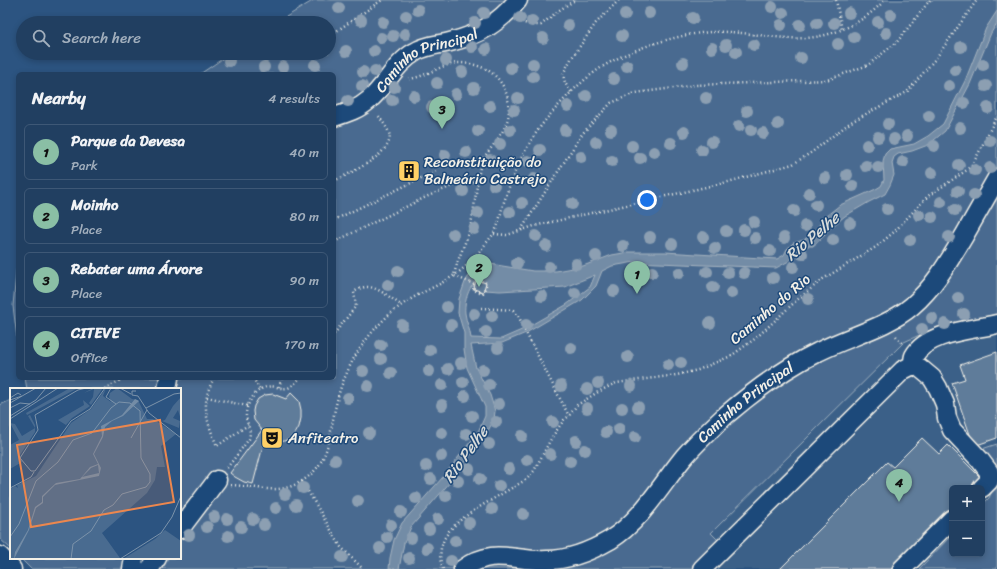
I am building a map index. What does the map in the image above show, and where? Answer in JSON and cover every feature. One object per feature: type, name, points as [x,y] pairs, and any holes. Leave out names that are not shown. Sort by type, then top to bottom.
[{"type":"street","name":"Caminho Principal","points":[[336,116],[358,108],[369,100],[403,61],[414,52],[427,46],[465,39],[483,31],[504,15],[518,0]]},
{"type":"street","name":"Caminho Principal","points":[[463,569],[471,563],[493,556],[544,561],[560,560],[590,550],[610,540],[625,529],[638,516],[702,437],[737,406],[775,378],[818,352],[895,317],[911,307],[927,292],[944,270],[997,178]]},
{"type":"street","points":[[702,569],[903,370],[912,365],[914,356],[923,346],[939,337],[997,324]]},
{"type":"street","points":[[912,365],[920,368],[932,378],[945,404],[947,418],[952,430],[989,472],[989,481],[985,485]]},
{"type":"street","points":[[181,528],[217,480]]},
{"type":"street","points":[[902,569],[950,521]]},
{"type":"street","points":[[0,556],[12,569]]},
{"type":"street","points":[[132,569],[134,559]]},
{"type":"street","points":[[149,569],[156,559]]},
{"type":"path","points":[[336,32],[382,0]]},
{"type":"path","points":[[504,15],[531,25],[541,25],[558,11],[576,0]]},
{"type":"path","points":[[571,92],[565,83],[563,74],[568,64],[596,23],[619,0]]},
{"type":"path","points":[[836,0],[842,30]]},
{"type":"path","points":[[298,380],[294,386],[290,388],[267,387],[260,390],[251,398],[247,406],[246,415],[251,433],[249,438],[217,480],[230,485],[271,490],[286,488],[302,481],[315,469],[324,457],[328,445],[336,401],[354,357],[380,324],[401,305],[454,276],[465,267],[494,234],[511,182],[527,147],[547,118],[571,92],[600,69],[620,58],[669,39],[701,33],[733,32],[788,38],[807,38],[827,35],[842,30],[872,13],[885,0]]},
{"type":"path","points":[[521,231],[582,134],[611,103],[635,93],[697,84],[826,80],[868,65],[897,42],[930,0]]},
{"type":"path","points":[[494,234],[507,236],[534,226],[728,182],[793,164],[812,152],[851,122],[907,92],[936,58],[976,0]]},
{"type":"path","points":[[318,60],[321,72]]},
{"type":"path","points":[[407,79],[420,76],[448,65],[459,63],[480,66],[494,74],[508,97],[510,111],[506,125],[482,160],[470,226],[454,276]]},
{"type":"path","points":[[336,181],[378,156],[389,144],[390,134],[369,100]]},
{"type":"path","name":"Caminho do Rio","points":[[443,569],[440,559],[441,548],[449,531],[459,521],[476,509],[527,479],[534,471],[552,438],[564,420],[577,405],[616,383],[677,375],[698,370],[731,356],[756,338],[797,300],[823,279],[876,247],[894,232],[928,196],[967,170],[976,160],[997,116]]},
{"type":"path","points":[[336,219],[438,170]]},
{"type":"path","points":[[336,241],[426,197],[457,184],[477,181]]},
{"type":"path","points":[[454,276],[474,284]]},
{"type":"path","points":[[476,279],[487,283],[484,293],[472,290],[474,284],[476,279]]},
{"type":"path","points":[[336,331],[356,306],[354,292],[365,286],[385,294],[401,305]]},
{"type":"path","points":[[480,308],[513,310],[519,316],[524,329],[569,416]]},
{"type":"path","points":[[107,388],[121,380]]},
{"type":"path","points":[[213,380],[207,397],[206,407],[208,424],[217,446],[248,425]]},
{"type":"path","points":[[254,380],[260,390]]},
{"type":"path","points":[[279,387],[281,380]]},
{"type":"path","points":[[207,397],[247,406]]},
{"type":"path","points":[[302,481],[341,548],[363,569]]},
{"type":"shaded area","points":[[314,0],[997,0],[997,314],[935,328],[904,342],[711,533],[720,542],[692,569],[31,569],[21,559],[181,559],[181,388],[27,388],[25,380],[336,380],[336,72],[203,72],[221,60],[336,60],[336,16],[288,16]]},
{"type":"shaded area","points":[[997,239],[997,569],[669,569]]},
{"type":"shaded area","points":[[16,274],[16,330],[13,306]]},
{"type":"shaded area","points":[[10,400],[10,548],[0,539],[0,405]]},
{"type":"shaded area","points":[[997,444],[997,569],[919,569],[949,538],[949,557],[985,557],[985,502],[989,498],[996,482],[979,450]]},
{"type":"water","name":"Rio Pelhe","points":[[997,11],[997,23],[991,33],[970,84],[945,131],[928,145],[898,154],[894,157],[892,163],[894,175],[885,194],[845,216],[829,229],[813,246],[805,246],[796,251],[789,261],[776,268],[635,262],[612,266],[602,271],[596,286],[582,300],[526,333],[502,343],[471,345],[476,368],[490,395],[495,411],[494,420],[485,436],[452,480],[411,527],[404,543],[399,569],[389,569],[394,540],[402,523],[443,477],[478,432],[485,416],[485,407],[467,368],[464,349],[464,333],[458,313],[459,299],[465,282],[477,263],[533,271],[556,271],[583,266],[612,255],[629,252],[665,252],[777,259],[784,255],[793,243],[804,240],[816,229],[826,216],[840,205],[881,186],[884,180],[883,161],[885,154],[890,149],[914,144],[928,136],[943,124],[965,81],[986,28]],"holes":[[[595,275],[590,287],[566,305],[524,329],[501,339],[471,338],[466,316],[465,303],[472,286],[485,290],[500,291],[565,287]]]},
{"type":"building","name":"Reconstituição do Balneário Castrejo","points":[[413,164],[416,171],[404,177],[401,170]]},
{"type":"building","points":[[476,280],[486,283],[483,292],[474,289]]},
{"type":"building","points":[[997,352],[997,438],[974,446],[952,383],[965,379],[960,365]]},
{"type":"building","name":"Anfiteatro","points":[[291,393],[299,401],[301,410],[299,427],[295,434],[288,440],[280,442],[264,442],[253,484],[244,482],[235,477],[230,473],[262,430],[254,420],[253,411],[258,399],[265,395],[273,394],[286,399]]},
{"type":"building","points":[[922,438],[939,454],[948,445],[982,479],[976,485],[949,485],[949,512],[891,569],[780,569],[887,462],[893,467]]},
{"type":"place","name":"Rebater uma Árvore","points":[[442,129]]},
{"type":"place","name":"Reconstituição do Balneário Castrejo","points":[[409,171]]},
{"type":"place","name":"Moinho","points":[[479,287]]},
{"type":"place","name":"Parque da Devesa","points":[[637,294]]},
{"type":"place","name":"Anfiteatro","points":[[272,438]]},
{"type":"place","name":"CITEVE","points":[[899,502]]}]
